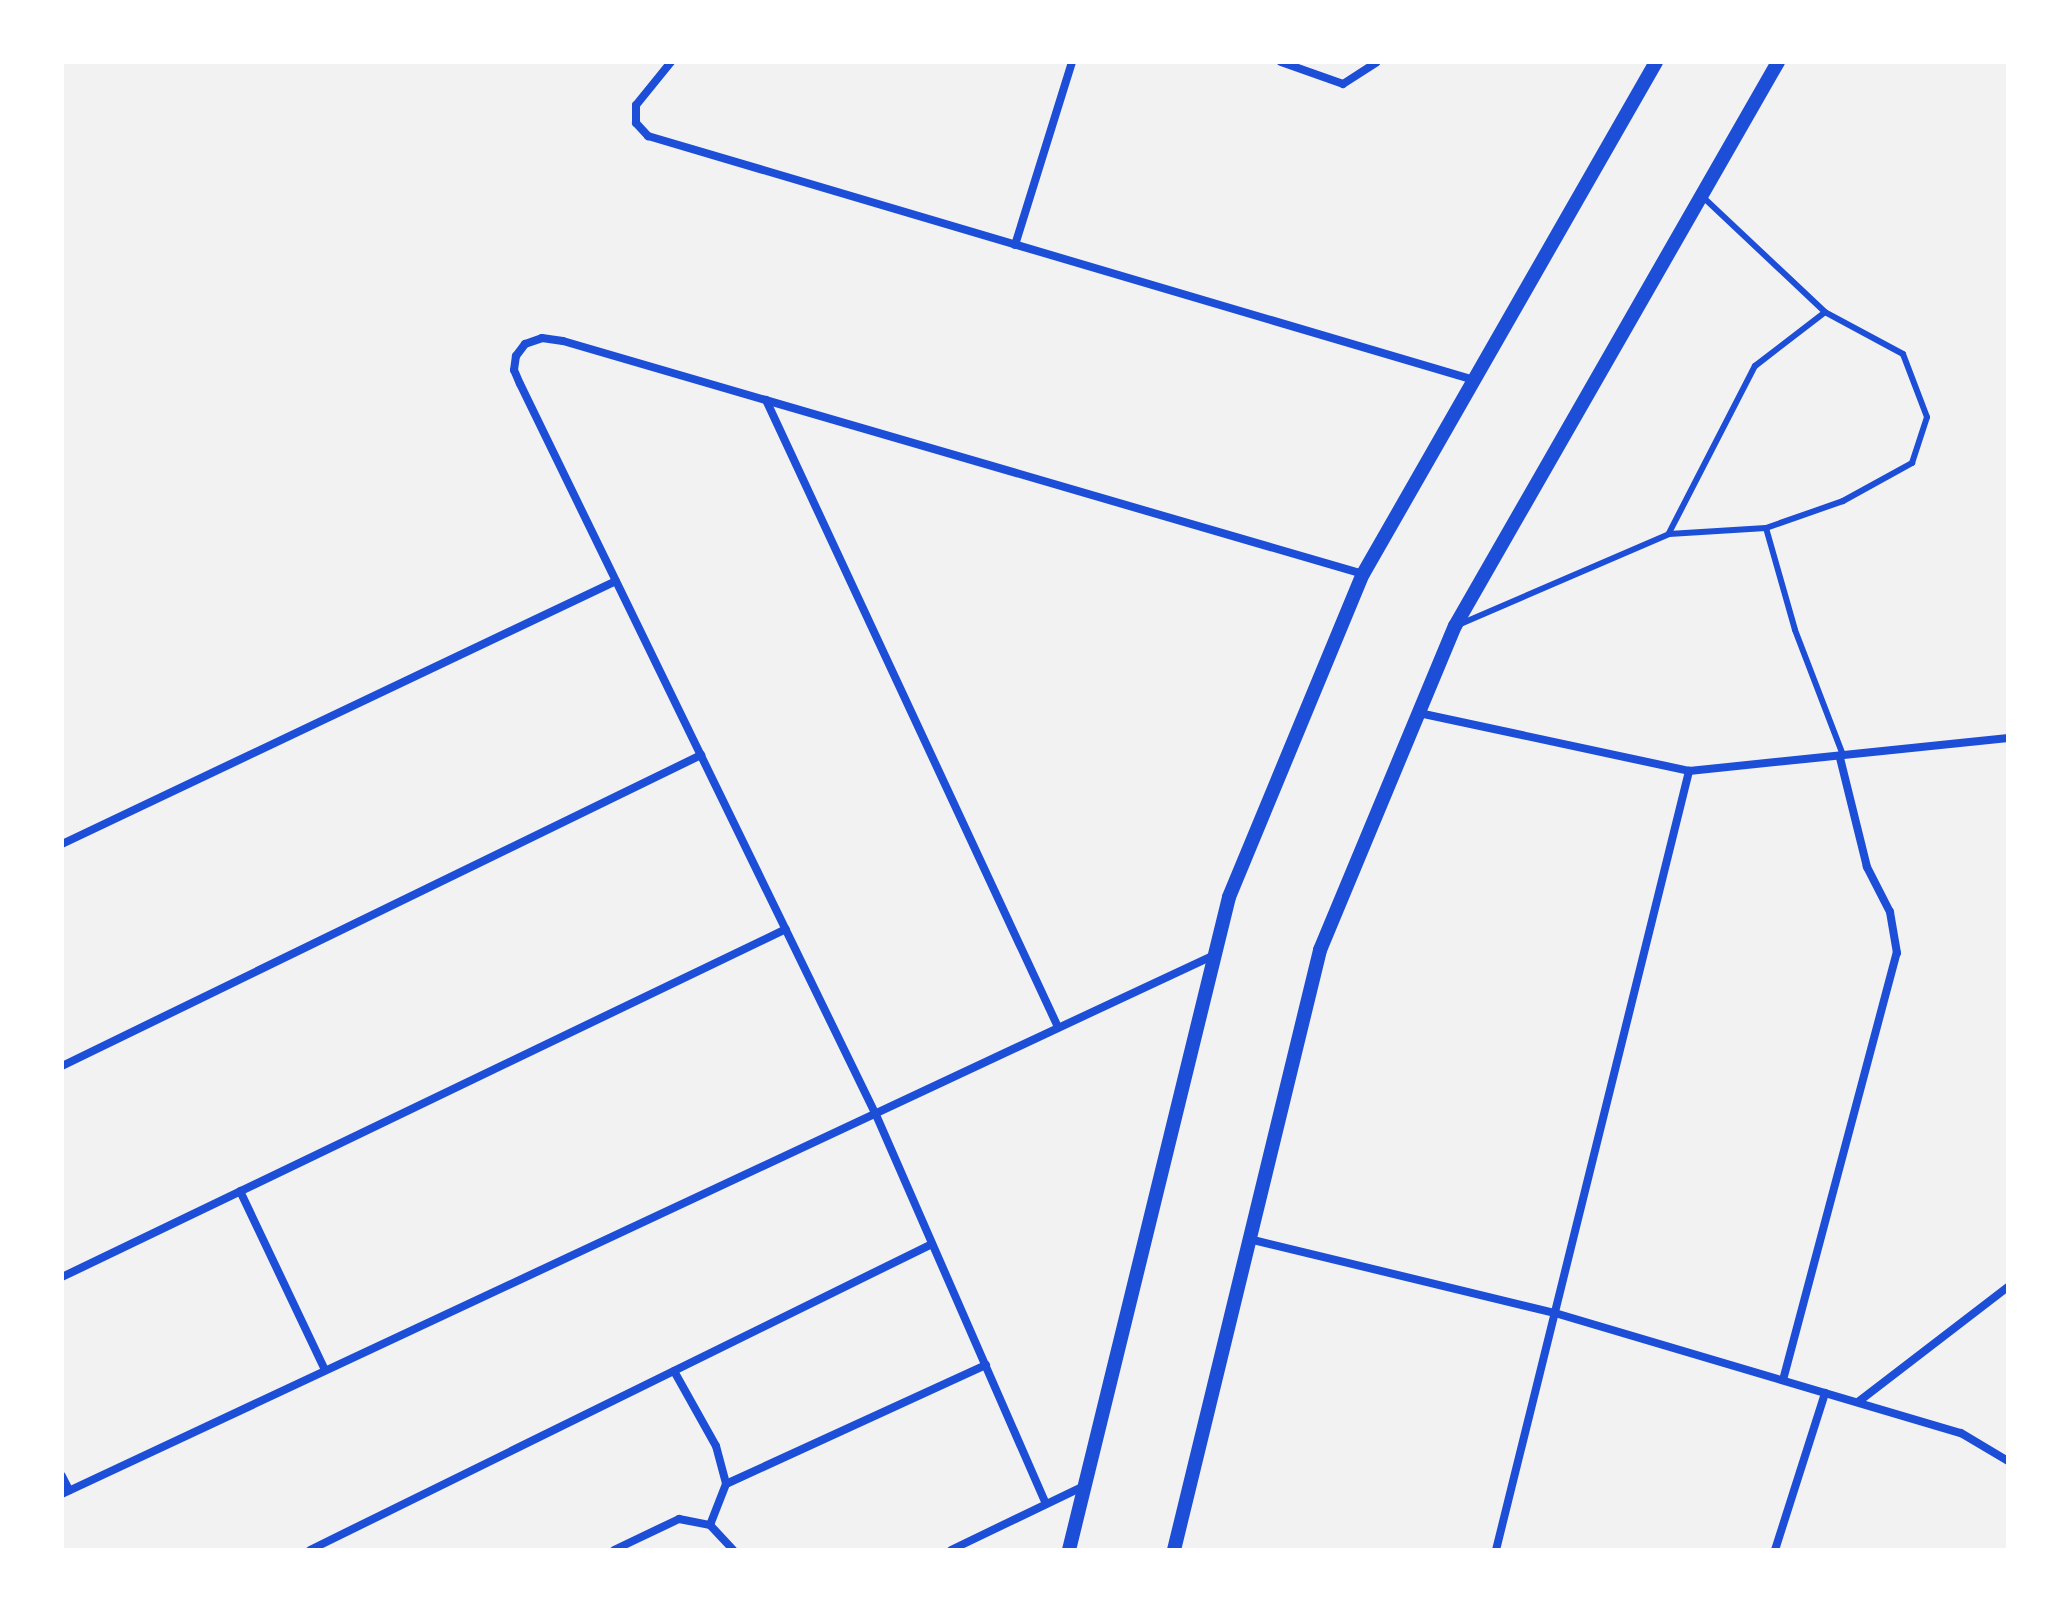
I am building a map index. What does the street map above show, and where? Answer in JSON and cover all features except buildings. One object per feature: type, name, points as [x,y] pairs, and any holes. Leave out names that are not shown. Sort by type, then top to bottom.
[{"type":"street","points":[[671,62],[636,105],[636,123],[648,136],[1474,380]]},
{"type":"street","points":[[1015,245],[1072,62]]},
{"type":"street","points":[[1281,62],[1343,84],[1377,62]]},
{"type":"street","points":[[1069,1550],[1229,897],[1363,574],[1656,62]]},
{"type":"street","points":[[1174,1550],[1320,950],[1455,626],[1778,62]]},
{"type":"street","points":[[1046,1504],[875,1113],[514,370],[525,344],[542,338],[563,341],[1363,574]]},
{"type":"street","points":[[766,400],[1058,1027]]},
{"type":"street","points":[[62,844],[616,581]]},
{"type":"street","points":[[1419,713],[1689,771],[2008,738]]},
{"type":"street","points":[[62,1066],[701,755]]},
{"type":"street","points":[[1783,1380],[1897,953],[1890,912],[1867,867],[1842,757]]},
{"type":"street","points":[[1496,1550],[1689,771]]},
{"type":"street","points":[[62,1277],[786,929]]},
{"type":"street","points":[[62,1476],[66,1492],[1215,955]]},
{"type":"street","points":[[240,1191],[325,1370]]},
{"type":"street","points":[[1248,1239],[1555,1313],[1961,1433],[2008,1461]]},
{"type":"street","points":[[310,1550],[932,1244]]},
{"type":"street","points":[[1858,1402],[2008,1287]]},
{"type":"street","points":[[726,1484],[986,1365]]},
{"type":"street","points":[[674,1371],[716,1446],[726,1484],[710,1525]]},
{"type":"street","points":[[1775,1550],[1825,1393]]},
{"type":"street","points":[[951,1550],[1084,1486]]},
{"type":"street","points":[[614,1550],[679,1519],[710,1525],[733,1550]]},
{"type":"lane","points":[[1455,626],[1669,534],[1766,528],[1843,501],[1912,463],[1927,417],[1903,354],[1825,312],[1702,195]]},
{"type":"lane","points":[[1669,534],[1755,366],[1825,312]]},
{"type":"lane","points":[[1766,528],[1795,630],[1842,757]]}]
